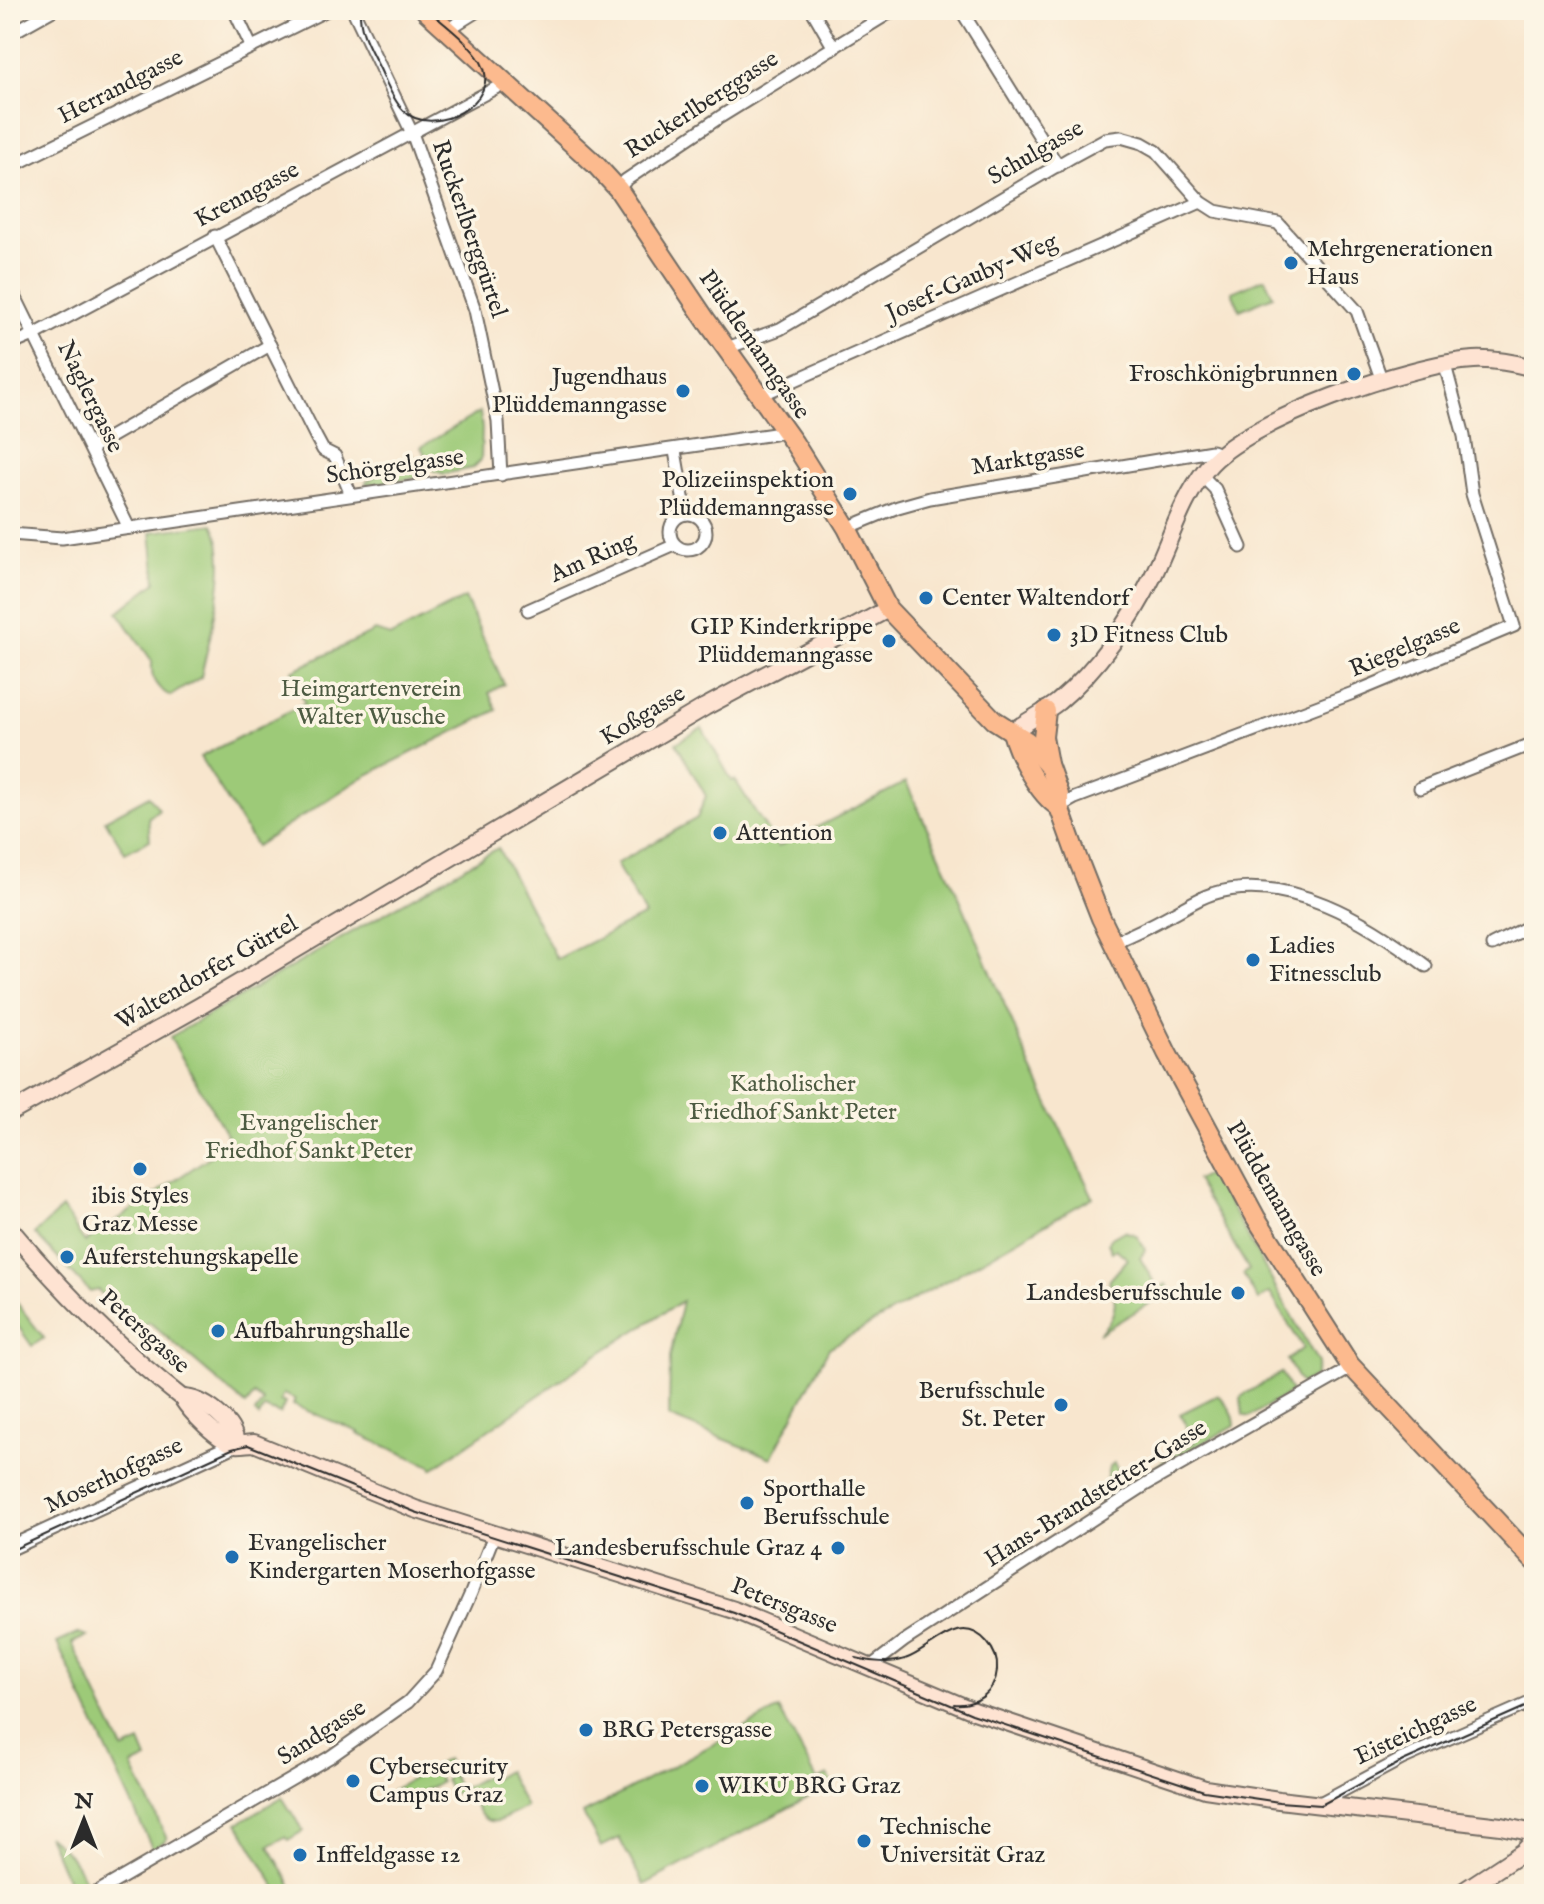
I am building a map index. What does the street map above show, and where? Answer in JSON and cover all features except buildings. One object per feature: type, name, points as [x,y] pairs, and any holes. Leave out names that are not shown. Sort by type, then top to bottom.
[{"type":"main road","name":"Plüddemanngasse","points":[[425,10],[618,189],[785,430],[847,528],[888,609],[994,720],[1027,741],[1049,767],[1059,795],[1059,807],[1112,943],[1256,1218],[1350,1365],[1534,1561]]},
{"type":"main road","points":[[1012,732],[1046,711],[1090,670],[1126,622],[1153,575],[1187,495],[1220,454],[1289,415],[1382,381],[1445,365],[1491,360],[1534,368]]},
{"type":"main road","name":"Koßgasse","points":[[428,872],[705,707],[888,609]]},
{"type":"main road","points":[[1046,711],[1043,737],[1049,767]]},
{"type":"main road","name":"Plüddemanngasse","points":[[1012,732],[1017,750],[1046,799],[1059,807]]},
{"type":"main road","name":"Waltendorfer Gürtel","points":[[10,1113],[428,872]]},
{"type":"main road","name":"Petersgasse","points":[[10,1229],[112,1339],[182,1398],[189,1410],[236,1444],[254,1443],[415,1509],[734,1610],[1005,1722],[1205,1789],[1474,1822],[1534,1833]]},
{"type":"main road","points":[[1459,1894],[1523,1852],[1534,1841]]},
{"type":"street","points":[[10,34],[53,10]]},
{"type":"street","points":[[234,10],[251,46]]},
{"type":"street","name":"Herrandgasse","points":[[10,167],[327,10]]},
{"type":"street","name":"Ruckerlberggürtel","points":[[353,10],[412,133],[481,332],[498,421],[501,475]]},
{"type":"street","points":[[447,30],[479,10]]},
{"type":"street","points":[[812,10],[834,48]]},
{"type":"street","name":"Ruckerlberggasse","points":[[618,189],[626,180],[720,117],[894,10]]},
{"type":"street","points":[[961,10],[1058,166]]},
{"type":"street","name":"Krenngasse","points":[[10,345],[36,334],[505,83]]},
{"type":"street","name":"Schulgasse","points":[[727,348],[780,329],[1105,139],[1121,137],[1156,151],[1201,202],[1215,211],[1278,223],[1357,311],[1382,381]]},
{"type":"street","name":"Josef-Gauby-Weg","points":[[761,395],[1201,202]]},
{"type":"street","points":[[215,236],[321,448],[335,456],[351,495]]},
{"type":"street","name":"Naglergasse","points":[[10,286],[129,528]]},
{"type":"street","points":[[91,448],[270,345]]},
{"type":"street","name":"Riegelgasse","points":[[1059,807],[1075,798],[1353,693],[1514,626],[1472,494],[1464,436],[1445,365]]},
{"type":"street","name":"Schörgelgasse","points":[[10,534],[62,538],[675,451],[785,430]]},
{"type":"street","name":"Am Ring","points":[[675,451],[686,514]]},
{"type":"street","name":"Marktgasse","points":[[847,528],[907,503],[943,495],[1212,451],[1220,454]]},
{"type":"street","points":[[1202,476],[1215,489],[1241,547]]},
{"type":"street","name":"Am Ring","points":[[686,514],[701,520],[706,530],[704,541],[690,550],[675,545],[671,539],[674,520],[686,514]]},
{"type":"street","name":"Am Ring","points":[[528,610],[675,545]]},
{"type":"street","points":[[1420,788],[1534,743]]},
{"type":"street","points":[[1112,943],[1202,897],[1252,887],[1323,903],[1369,924],[1426,966]]},
{"type":"street","points":[[1492,945],[1534,924]]},
{"type":"street","name":"Hans-Brandstetter-Gasse","points":[[870,1667],[904,1641],[1147,1484],[1342,1373],[1350,1365]]},
{"type":"street","name":"Moserhofgasse","points":[[10,1548],[236,1444]]},
{"type":"street","name":"Sandgasse","points":[[94,1894],[330,1757],[408,1702],[436,1671],[494,1535]]},
{"type":"street","name":"Eisteichgasse","points":[[1317,1804],[1402,1759],[1534,1701]]},
{"type":"green space","points":[[1265,278],[1273,296],[1240,310],[1232,292]]},
{"type":"green space","points":[[480,412],[481,460],[473,468],[444,474],[434,471],[421,447]]},
{"type":"green space","points":[[412,455],[423,474],[421,477],[367,485],[366,482]]},
{"type":"green space","points":[[213,524],[219,540],[220,578],[201,677],[170,696],[155,682],[152,661],[118,612],[156,582],[151,532]]},
{"type":"green space","name":"Heimgartenverein Walter Wusche","points":[[465,598],[504,684],[489,693],[497,710],[363,777],[256,846],[200,757],[305,703],[292,671],[375,631],[391,636]]},
{"type":"green space","name":"Katholischer Friedhof Sankt Peter","points":[[702,728],[732,781],[735,780],[778,847],[906,782],[960,899],[1031,1067],[1093,1197],[829,1348],[771,1458],[669,1417],[670,1357],[682,1301],[594,1357],[432,1469],[359,1432],[293,1405],[295,1399],[283,1394],[280,1401],[285,1403],[280,1414],[264,1408],[259,1417],[255,1413],[263,1402],[254,1395],[246,1405],[149,1322],[136,1330],[98,1290],[90,1292],[35,1234],[62,1208],[85,1242],[231,1142],[170,1037],[498,848],[557,959],[645,915],[616,864],[697,818],[706,796],[676,743]]},
{"type":"green space","points":[[149,796],[159,809],[148,818],[150,840],[125,853],[105,820]]},
{"type":"green space","points":[[1212,1173],[1318,1363],[1315,1376],[1301,1384],[1287,1360],[1303,1348],[1270,1293],[1258,1300],[1243,1274],[1249,1270],[1196,1180]]},
{"type":"green space","points":[[1124,1231],[1136,1235],[1146,1250],[1140,1258],[1158,1289],[1166,1284],[1170,1291],[1098,1334],[1114,1310],[1109,1281],[1128,1259],[1116,1249],[1112,1252],[1108,1243]]},
{"type":"green space","points":[[10,1294],[44,1338],[32,1346],[10,1315]]},
{"type":"green space","points":[[1281,1373],[1291,1392],[1249,1417],[1243,1415],[1241,1398]]},
{"type":"green space","points":[[1218,1395],[1230,1408],[1235,1425],[1101,1502],[1109,1467],[1114,1463],[1126,1484],[1195,1442],[1180,1414]]},
{"type":"green space","points":[[79,1633],[87,1636],[72,1643],[123,1750],[140,1742],[147,1759],[132,1766],[167,1839],[153,1850],[57,1643]]},
{"type":"green space","points":[[779,1709],[817,1780],[828,1775],[833,1784],[644,1885],[619,1838],[601,1847],[583,1814]]},
{"type":"green space","points":[[446,1759],[449,1764],[435,1772],[441,1782],[400,1802],[393,1790]]},
{"type":"green space","points":[[507,1771],[526,1807],[497,1821],[484,1818],[462,1794],[452,1793],[445,1780],[450,1772],[460,1790],[489,1774],[493,1779]]},
{"type":"green space","points":[[282,1797],[303,1831],[269,1846],[296,1894],[280,1894],[238,1823]]},
{"type":"green space","points":[[47,1835],[69,1854],[87,1883],[91,1881],[93,1884],[74,1894]]},
{"type":"tram line","points":[[360,10],[366,40],[396,101],[416,118],[431,121],[462,112],[483,90],[485,76],[481,62],[470,48],[428,10]]},
{"type":"tram line","points":[[10,1551],[232,1449],[248,1445],[415,1512],[734,1613],[972,1714],[1204,1791],[1321,1805],[1403,1761],[1534,1703]]},
{"type":"tram line","points":[[856,1658],[899,1661],[956,1631],[977,1633],[995,1655],[997,1666],[993,1685],[977,1700],[954,1704]]},
{"type":"place","name":"Mehrgenerationen Haus","points":[[1291,263]]},
{"type":"place","name":"Froschkönigbrunnen","points":[[1354,374]]},
{"type":"place","name":"Jugendhaus Plüddemanngasse","points":[[683,391]]},
{"type":"place","name":"Polizeiinspektion Plüddemanngasse","points":[[850,494]]},
{"type":"place","name":"Center Waltendorf","points":[[926,598]]},
{"type":"place","name":"3D Fitness Club","points":[[1054,635]]},
{"type":"place","name":"GIP Kinderkrippe Plüddemanngasse","points":[[889,641]]},
{"type":"place","name":"Attention","points":[[720,833]]},
{"type":"place","name":"Ladies Fitnessclub","points":[[1253,960]]},
{"type":"place","name":"ibis Styles Graz Messe","points":[[140,1169]]},
{"type":"place","name":"Auferstehungskapelle","points":[[67,1257]]},
{"type":"place","name":"Landesberufsschule","points":[[1238,1293]]},
{"type":"place","name":"Aufbahrungshalle","points":[[218,1331]]},
{"type":"place","name":"Berufsschule St. Peter","points":[[1061,1405]]},
{"type":"place","name":"Sporthalle Berufsschule","points":[[747,1503]]},
{"type":"place","name":"Landesberufsschule Graz 4","points":[[838,1548]]},
{"type":"place","name":"Evangelischer Kindergarten Moserhofgasse","points":[[232,1557]]},
{"type":"place","name":"BRG Petersgasse","points":[[586,1730]]},
{"type":"place","name":"Cybersecurity Campus Graz","points":[[353,1781]]},
{"type":"place","name":"WIKU BRG Graz","points":[[702,1786]]},
{"type":"place","name":"Technische Universität Graz","points":[[864,1841]]},
{"type":"place","name":"Inffeldgasse 12","points":[[300,1855]]},
{"type":"park label","name":"Evangelischer Friedhof Sankt Peter","points":[[309,1137]]}]
